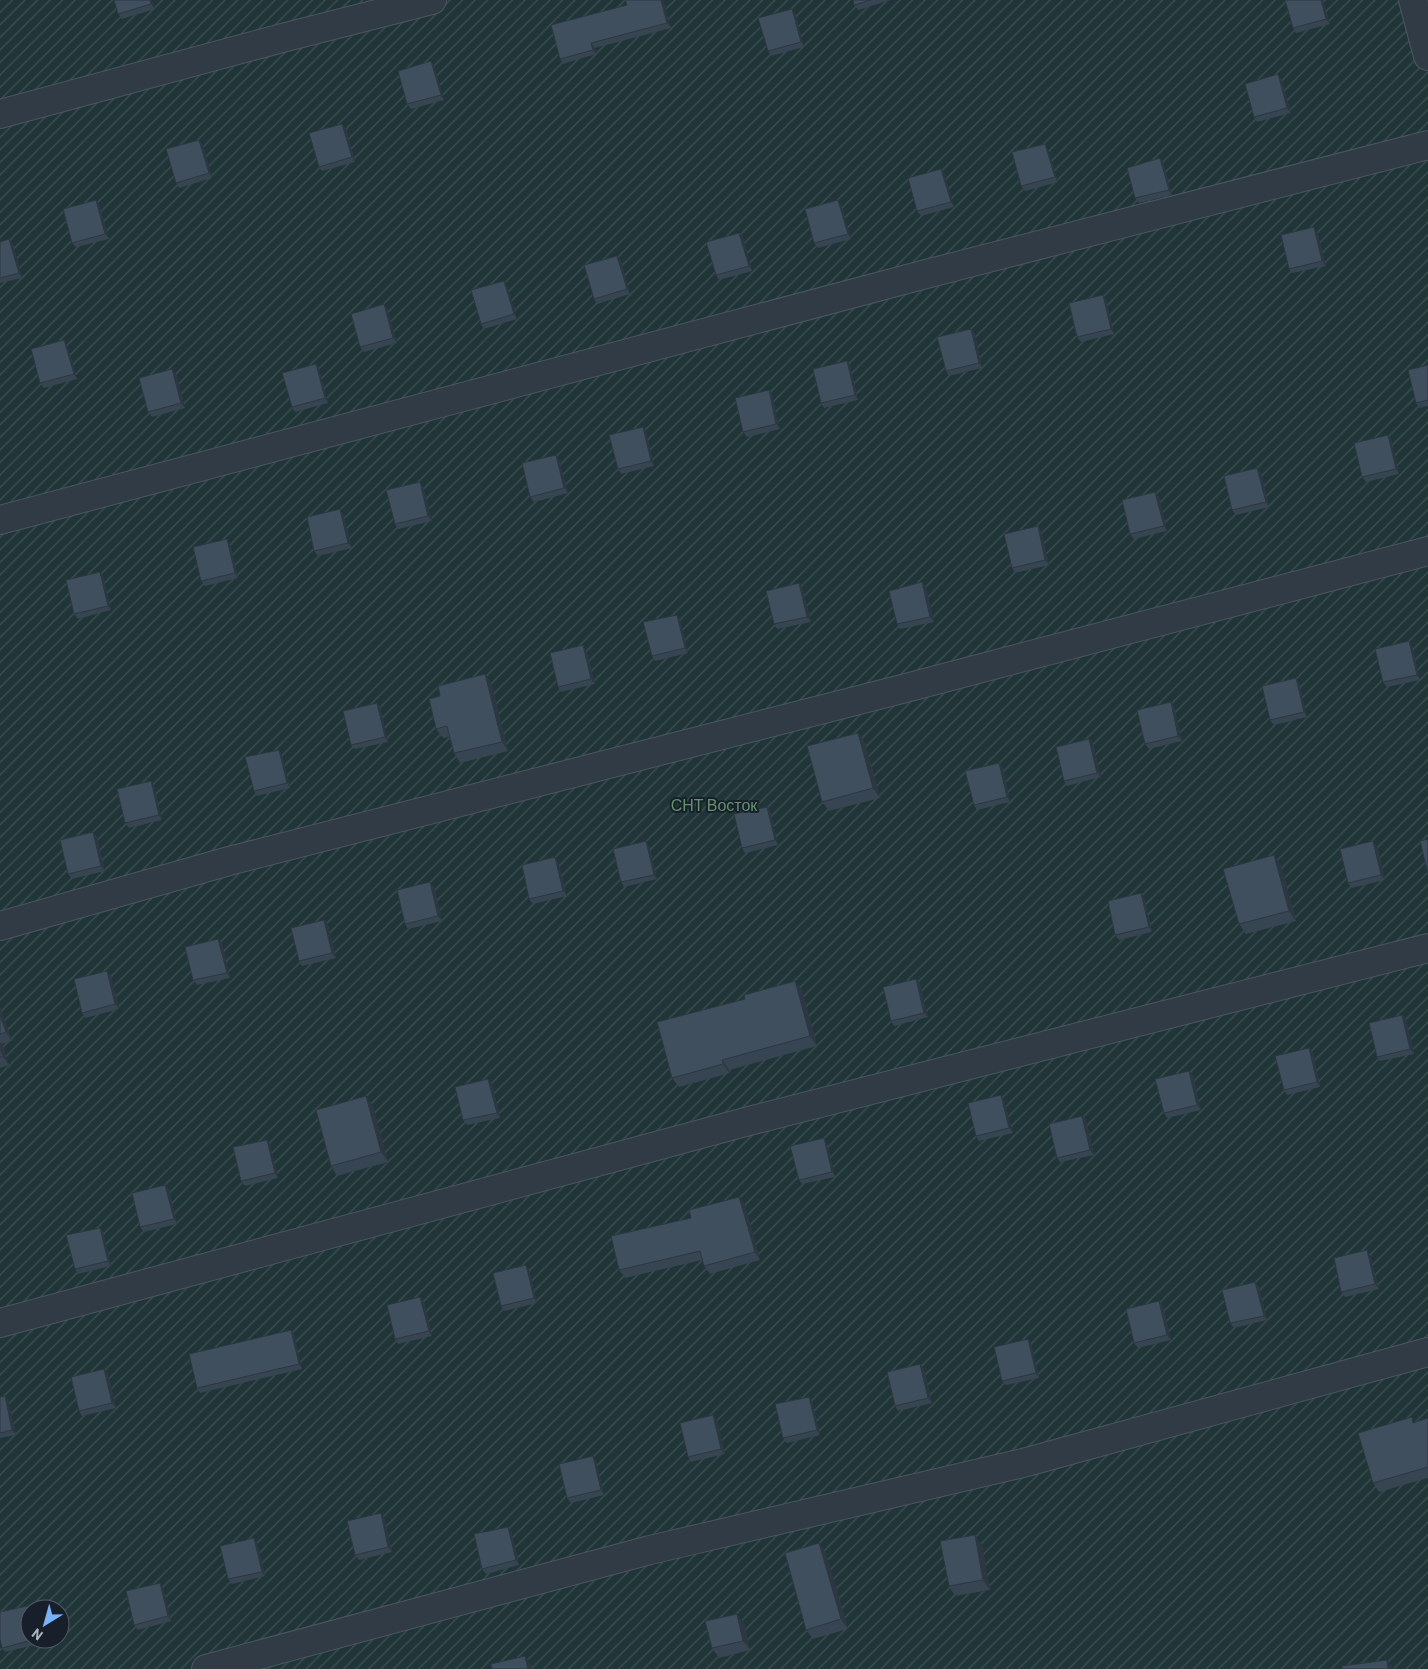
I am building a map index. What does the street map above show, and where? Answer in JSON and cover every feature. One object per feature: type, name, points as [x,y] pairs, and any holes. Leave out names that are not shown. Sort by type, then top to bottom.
[{"type":"lane","points":[[0,114],[432,0]]},
{"type":"lane","points":[[1413,0],[1428,56]]},
{"type":"lane","points":[[0,520],[930,273],[1428,146]]},
{"type":"lane","points":[[0,926],[229,861],[902,689],[1428,551]]},
{"type":"lane","points":[[0,1322],[749,1121],[1428,948]]},
{"type":"lane","points":[[206,1669],[650,1550],[1023,1463],[1428,1352]]},
{"type":"green space","name":"СНТ Восток","points":[[0,0],[1428,0],[1428,1669],[0,1669]]},
{"type":"building","points":[[114,0],[150,0],[151,4],[118,14]]},
{"type":"building","points":[[625,0],[661,0],[667,23],[591,43],[593,50],[560,59],[551,25],[627,5]]},
{"type":"building","points":[[853,0],[871,0],[854,5]]},
{"type":"building","points":[[1285,0],[1321,0],[1326,19],[1293,28]]},
{"type":"building","points":[[792,9],[801,42],[768,51],[758,18]]},
{"type":"building","points":[[431,61],[441,95],[407,104],[398,71]]},
{"type":"building","points":[[1278,74],[1287,108],[1254,117],[1245,84]]},
{"type":"building","points":[[342,124],[352,157],[319,167],[309,133]]},
{"type":"building","points":[[199,140],[209,173],[176,183],[166,149]]},
{"type":"building","points":[[1045,144],[1055,177],[1021,186],[1012,152]]},
{"type":"building","points":[[1160,158],[1169,190],[1135,198],[1127,168]]},
{"type":"building","points":[[941,169],[951,202],[917,211],[908,178]]},
{"type":"building","points":[[96,200],[105,234],[72,243],[63,209]]},
{"type":"building","points":[[838,200],[848,234],[814,243],[805,209]]},
{"type":"building","points":[[1314,227],[1322,261],[1289,269],[1281,235]]},
{"type":"building","points":[[739,233],[749,266],[716,275],[706,242]]},
{"type":"building","points":[[9,239],[19,273],[0,278],[0,242]]},
{"type":"building","points":[[617,256],[627,289],[594,299],[584,265]]},
{"type":"building","points":[[504,281],[514,314],[481,324],[471,290]]},
{"type":"building","points":[[1103,295],[1111,329],[1077,337],[1069,303]]},
{"type":"building","points":[[384,304],[393,338],[360,347],[351,314]]},
{"type":"building","points":[[971,329],[979,363],[946,371],[937,337]]},
{"type":"building","points":[[64,340],[74,374],[40,383],[31,349]]},
{"type":"building","points":[[847,361],[855,395],[821,403],[813,369]]},
{"type":"building","points":[[316,364],[325,398],[292,407],[282,373]]},
{"type":"building","points":[[1428,365],[1428,400],[1416,403],[1408,370]]},
{"type":"building","points":[[172,369],[181,403],[148,412],[139,378]]},
{"type":"building","points":[[769,390],[776,424],[743,432],[735,398]]},
{"type":"building","points":[[643,427],[651,461],[618,469],[609,435]]},
{"type":"building","points":[[1388,435],[1396,469],[1362,477],[1354,443]]},
{"type":"building","points":[[556,455],[564,488],[530,497],[522,463]]},
{"type":"building","points":[[1257,468],[1266,502],[1232,510],[1224,476]]},
{"type":"building","points":[[420,482],[428,516],[395,524],[386,490]]},
{"type":"building","points":[[1155,492],[1164,526],[1130,534],[1122,500]]},
{"type":"building","points":[[340,509],[348,543],[314,551],[307,517]]},
{"type":"building","points":[[1038,526],[1045,560],[1012,568],[1004,534]]},
{"type":"building","points":[[227,539],[235,573],[201,581],[193,547]]},
{"type":"building","points":[[100,572],[108,606],[74,614],[66,580]]},
{"type":"building","points":[[922,582],[930,617],[897,624],[889,591]]},
{"type":"building","points":[[799,583],[807,617],[774,624],[766,591]]},
{"type":"building","points":[[677,615],[685,648],[652,656],[643,622]]},
{"type":"building","points":[[1409,641],[1417,675],[1383,682],[1375,649]]},
{"type":"building","points":[[583,645],[591,679],[558,687],[550,653]]},
{"type":"building","points":[[485,674],[502,742],[454,753],[447,726],[436,729],[429,699],[440,696],[438,686]]},
{"type":"building","points":[[1296,678],[1304,712],[1270,720],[1262,686]]},
{"type":"building","points":[[1171,702],[1178,736],[1145,744],[1137,710]]},
{"type":"building","points":[[377,703],[385,737],[351,745],[343,711]]},
{"type":"building","points":[[858,733],[873,788],[822,802],[807,746]]},
{"type":"building","points":[[1089,739],[1097,773],[1064,781],[1056,747]]},
{"type":"building","points":[[279,750],[287,783],[254,791],[245,757]]},
{"type":"building","points":[[999,763],[1007,797],[974,805],[965,771]]},
{"type":"building","points":[[151,781],[159,815],[125,823],[117,789]]},
{"type":"building","points":[[767,807],[775,840],[742,848],[734,814]]},
{"type":"building","points":[[93,832],[101,866],[68,874],[60,840]]},
{"type":"building","points":[[1428,839],[1428,874],[1420,841]]},
{"type":"building","points":[[646,841],[654,875],[621,882],[613,849]]},
{"type":"building","points":[[1373,841],[1381,875],[1348,883],[1340,849]]},
{"type":"building","points":[[1274,855],[1289,911],[1239,924],[1223,869]]},
{"type":"building","points":[[555,857],[563,891],[529,899],[522,865]]},
{"type":"building","points":[[430,882],[438,916],[405,924],[397,890]]},
{"type":"building","points":[[1141,893],[1149,927],[1115,935],[1108,901]]},
{"type":"building","points":[[324,920],[332,953],[299,961],[291,928]]},
{"type":"building","points":[[218,939],[227,973],[193,980],[185,947]]},
{"type":"building","points":[[107,971],[115,1004],[82,1013],[74,979]]},
{"type":"building","points":[[916,979],[924,1013],[891,1021],[883,987]]},
{"type":"building","points":[[795,981],[810,1036],[722,1060],[723,1064],[672,1078],[657,1022],[745,999],[744,995]]},
{"type":"building","points":[[0,1015],[6,1032],[0,1034]]},
{"type":"building","points":[[1402,1015],[1410,1049],[1377,1057],[1369,1023]]},
{"type":"building","points":[[1309,1048],[1317,1082],[1284,1090],[1275,1056]]},
{"type":"building","points":[[1189,1071],[1197,1105],[1164,1113],[1155,1079]]},
{"type":"building","points":[[488,1079],[497,1113],[463,1120],[455,1087]]},
{"type":"building","points":[[1001,1095],[1009,1128],[976,1136],[968,1103]]},
{"type":"building","points":[[366,1096],[381,1152],[331,1166],[316,1110]]},
{"type":"building","points":[[1082,1116],[1090,1150],[1057,1158],[1049,1124]]},
{"type":"building","points":[[824,1138],[832,1172],[799,1180],[790,1146]]},
{"type":"building","points":[[267,1140],[275,1173],[241,1181],[233,1147]]},
{"type":"building","points":[[165,1185],[174,1219],[140,1227],[132,1193]]},
{"type":"building","points":[[739,1197],[755,1252],[704,1266],[700,1251],[619,1270],[611,1236],[691,1218],[689,1210]]},
{"type":"building","points":[[100,1228],[108,1261],[75,1269],[66,1235]]},
{"type":"building","points":[[1367,1250],[1375,1284],[1341,1292],[1334,1258]]},
{"type":"building","points":[[526,1265],[534,1298],[501,1306],[493,1273]]},
{"type":"building","points":[[1255,1282],[1264,1316],[1230,1323],[1222,1290]]},
{"type":"building","points":[[420,1297],[429,1331],[395,1339],[387,1305]]},
{"type":"building","points":[[1159,1301],[1167,1335],[1134,1343],[1126,1309]]},
{"type":"building","points":[[291,1330],[299,1364],[197,1388],[189,1354]]},
{"type":"building","points":[[1028,1339],[1036,1373],[1002,1381],[994,1347]]},
{"type":"building","points":[[920,1364],[928,1398],[895,1406],[887,1372]]},
{"type":"building","points":[[104,1369],[112,1403],[79,1411],[71,1377]]},
{"type":"building","points":[[5,1396],[12,1430],[0,1433],[0,1397]]},
{"type":"building","points":[[809,1397],[817,1430],[783,1438],[775,1404]]},
{"type":"building","points":[[713,1415],[721,1449],[688,1457],[680,1423]]},
{"type":"building","points":[[1412,1417],[1413,1423],[1428,1418],[1428,1467],[1373,1483],[1358,1433]]},
{"type":"building","points":[[593,1456],[601,1490],[567,1498],[559,1464]]},
{"type":"building","points":[[381,1513],[388,1547],[355,1555],[347,1521]]},
{"type":"building","points":[[508,1527],[516,1560],[482,1569],[474,1534]]},
{"type":"building","points":[[975,1535],[983,1580],[949,1586],[940,1541]]},
{"type":"building","points":[[254,1538],[262,1572],[228,1579],[220,1546]]},
{"type":"building","points":[[819,1543],[841,1619],[806,1630],[785,1553]]},
{"type":"building","points":[[160,1583],[168,1616],[134,1625],[126,1591]]},
{"type":"building","points":[[20,1608],[20,1643],[2,1648],[0,1612]]},
{"type":"building","points":[[737,1614],[743,1641],[712,1648],[705,1621]]},
{"type":"building","points":[[525,1656],[528,1669],[492,1669],[491,1664]]},
{"type":"building","points":[[1387,1660],[1388,1669],[1342,1669],[1342,1666]]}]
